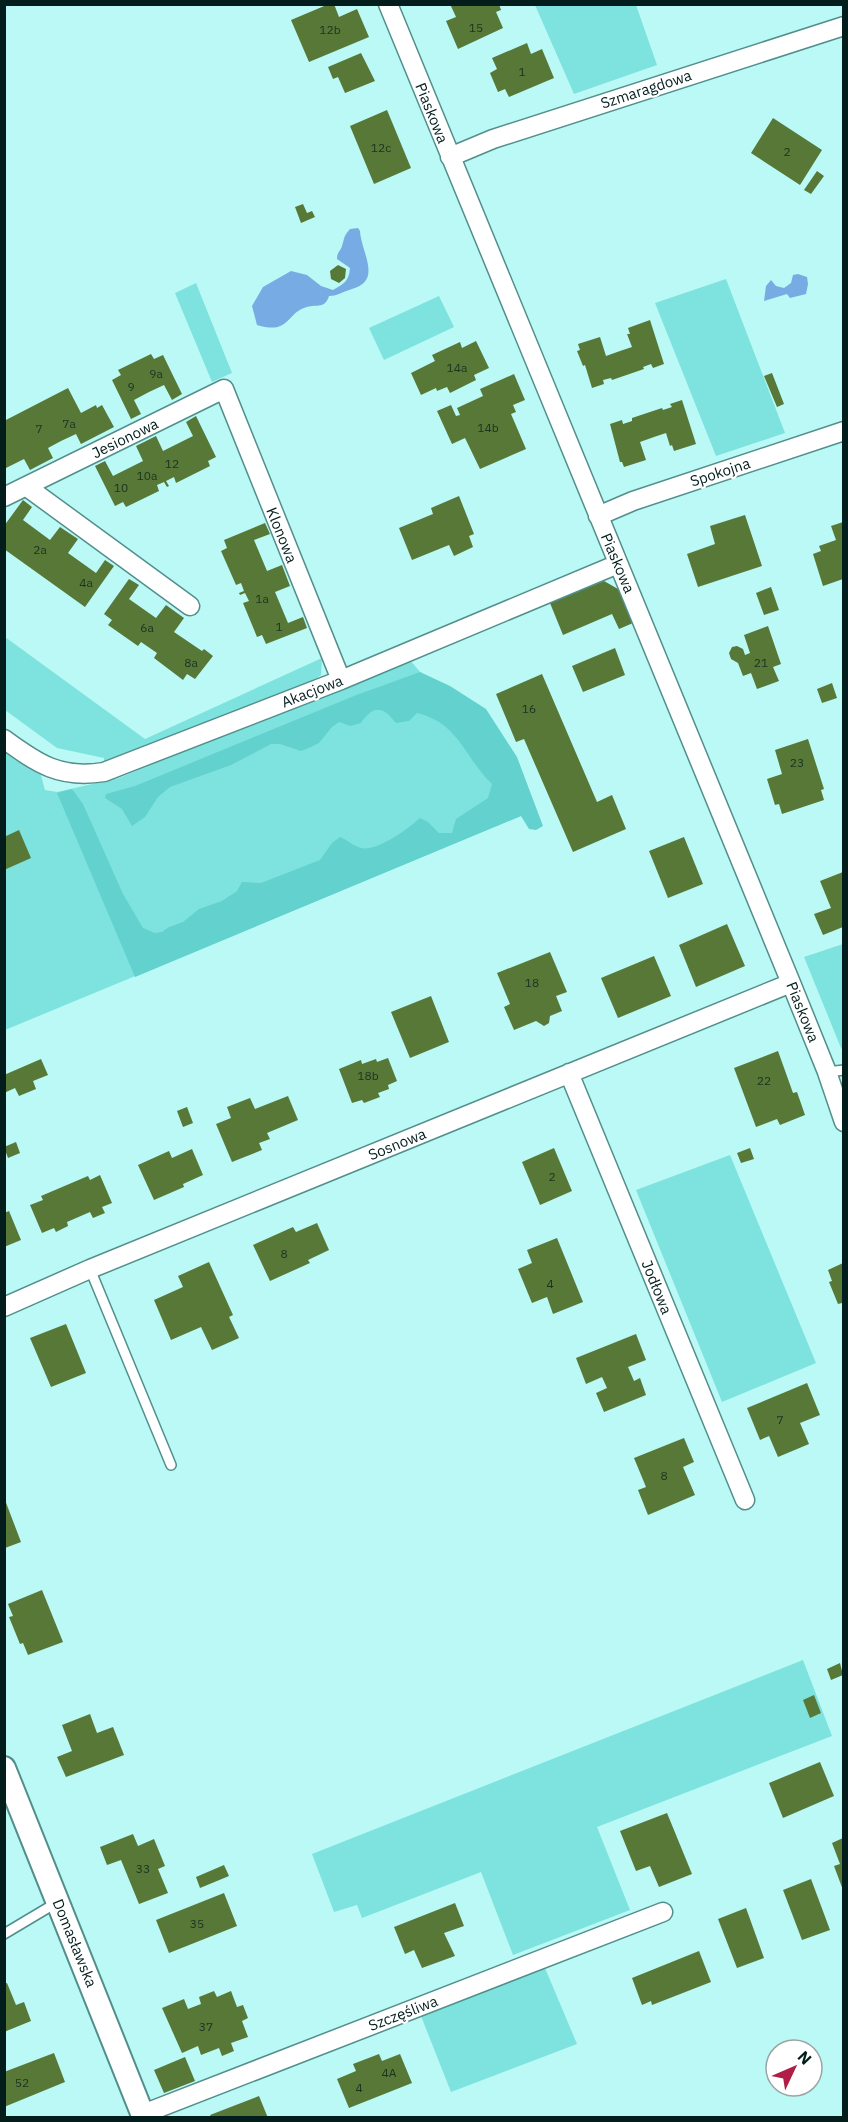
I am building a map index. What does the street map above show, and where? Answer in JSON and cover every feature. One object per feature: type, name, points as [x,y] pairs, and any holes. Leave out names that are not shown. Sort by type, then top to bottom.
[{"type":"street","name":"Piaskowa","points":[[388,4],[791,983],[835,1071],[843,1122]]},
{"type":"street","name":"Szmaragdowa","points":[[450,157],[504,135],[843,26]]},
{"type":"street","name":"Jesionowa","points":[[4,497],[224,389]]},
{"type":"street","name":"Klonowa","points":[[224,389],[341,680]]},
{"type":"street","name":"Spokojna","points":[[598,516],[633,501],[843,431]]},
{"type":"street","points":[[27,487],[190,606]]},
{"type":"street","name":"Akacjowa","points":[[4,739],[34,760],[58,771],[82,774],[104,772],[341,680],[618,564]]},
{"type":"street","name":"Sosnowa","points":[[4,1307],[90,1269],[791,983]]},
{"type":"street","name":"Jodłowa","points":[[569,1073],[745,1500]]},
{"type":"street","name":"Domasławska","points":[[4,1768],[144,2116]]},
{"type":"street","name":"Szczęśliwa","points":[[144,2116],[663,1912]]},
{"type":"lane","points":[[90,1269],[171,1465]]},
{"type":"lane","points":[[4,1934],[58,1902]]},
{"type":"shaded area","points":[[535,5],[636,5],[657,65],[574,94]]},
{"type":"shaded area","points":[[358,228],[368,265],[366,280],[361,285],[329,296],[323,304],[300,310],[282,325],[268,327],[257,325],[252,306],[263,287],[291,271],[307,275],[321,286],[333,290],[345,282],[350,268],[337,259],[345,236],[350,229]]},
{"type":"shaded area","points":[[793,275],[807,277],[806,294],[790,298],[787,294],[764,301],[766,286],[771,280],[776,286],[784,288],[791,283]]},
{"type":"shaded area","points":[[726,279],[785,433],[716,456],[655,303]]},
{"type":"shaded area","points":[[196,283],[232,373],[212,382],[175,293]]},
{"type":"shaded area","points":[[439,296],[454,327],[384,360],[369,328]]},
{"type":"shaded area","points":[[5,637],[145,739],[322,658],[321,675],[313,681],[104,764],[104,758],[57,748],[5,710]]},
{"type":"shaded area","points":[[410,660],[467,728],[521,816],[5,1030],[4,747],[40,772],[45,790],[57,792],[119,778]]},
{"type":"shaded area","points":[[420,672],[450,686],[486,709],[517,757],[543,826],[536,830],[529,829],[521,816],[135,977],[57,793],[72,789],[83,804],[123,894],[143,928],[155,933],[162,932],[183,922],[199,909],[222,901],[237,891],[242,882],[261,883],[320,860],[332,843],[340,837],[358,847],[368,848],[384,843],[420,818],[428,822],[439,833],[452,833],[456,819],[488,798],[492,784],[482,774],[460,742],[442,725],[417,713],[409,721],[396,723],[381,710],[374,710],[361,723],[350,726],[339,722],[319,743],[301,751],[280,744],[271,744],[231,765],[170,787],[158,797],[145,817],[132,826],[122,809],[105,798],[106,794],[135,786],[354,696]]},
{"type":"shaded area","points":[[844,944],[843,1050],[804,957]]},
{"type":"shaded area","points":[[730,1155],[816,1363],[722,1402],[636,1190]]},
{"type":"shaded area","points":[[803,1660],[832,1736],[597,1827],[630,1910],[513,1955],[481,1872],[362,1918],[357,1905],[334,1912],[312,1854]]},
{"type":"shaded area","points":[[545,1968],[577,2044],[451,2092],[421,2016]]},
{"type":"building","points":[[334,4],[339,17],[357,9],[369,37],[309,62],[291,20]]},
{"type":"building","points":[[450,4],[499,4],[501,10],[496,12],[503,28],[458,49],[446,21],[456,17]]},
{"type":"building","points":[[527,43],[531,54],[542,49],[554,78],[509,97],[505,89],[498,92],[490,73],[497,69],[492,58]]},
{"type":"building","points":[[361,53],[375,81],[345,93],[338,77],[333,79],[328,67]]},
{"type":"building","points":[[387,110],[411,168],[374,184],[350,126]]},
{"type":"building","points":[[773,118],[822,150],[800,185],[751,153]]},
{"type":"building","points":[[817,171],[824,176],[811,194],[804,190]]},
{"type":"building","points":[[303,204],[307,213],[312,211],[315,217],[301,223],[295,207]]},
{"type":"building","points":[[338,265],[346,269],[345,278],[339,283],[331,279],[330,271]]},
{"type":"building","points":[[650,320],[664,364],[653,368],[651,364],[643,367],[644,369],[612,380],[611,378],[603,380],[604,384],[592,388],[585,365],[583,366],[577,351],[580,350],[578,344],[600,337],[606,356],[632,347],[627,334],[630,334],[628,328]]},
{"type":"building","points":[[476,341],[489,368],[474,375],[476,380],[450,393],[447,387],[437,391],[436,388],[421,395],[411,373],[435,361],[432,355],[460,342],[462,348]]},
{"type":"building","points":[[151,354],[154,359],[163,355],[182,394],[172,400],[164,385],[149,392],[134,400],[141,414],[131,419],[112,380],[121,375],[118,370]]},
{"type":"building","points":[[772,373],[784,404],[777,407],[764,376]]},
{"type":"building","points":[[514,374],[525,400],[513,405],[516,412],[511,414],[526,449],[480,469],[465,438],[452,444],[437,411],[451,405],[456,416],[460,415],[457,408],[483,396],[480,389]]},
{"type":"building","points":[[68,388],[81,413],[96,405],[97,408],[102,405],[114,427],[81,444],[76,434],[61,441],[48,448],[53,458],[30,470],[24,459],[4,469],[4,421]]},
{"type":"building","points":[[682,400],[696,444],[674,451],[666,433],[640,442],[646,460],[624,467],[620,462],[610,424],[622,420],[623,424],[632,421],[632,418],[672,407],[670,404]]},
{"type":"building","points":[[196,416],[216,457],[208,461],[210,466],[176,483],[174,477],[166,481],[169,486],[167,487],[164,482],[157,485],[159,491],[126,507],[123,502],[115,506],[95,466],[105,461],[113,476],[143,461],[136,446],[156,436],[163,451],[193,436],[186,422]]},
{"type":"building","points":[[459,496],[474,534],[469,536],[473,547],[454,556],[449,545],[412,560],[399,528],[433,514],[431,508]]},
{"type":"building","points":[[23,500],[32,507],[23,520],[50,540],[60,527],[78,539],[68,553],[96,573],[105,560],[114,566],[85,607],[4,549],[4,526]]},
{"type":"building","points":[[745,515],[762,566],[698,587],[687,554],[715,544],[710,526]]},
{"type":"building","points":[[843,522],[843,579],[823,586],[813,554],[821,551],[819,546],[836,540],[831,526]]},
{"type":"building","points":[[265,523],[270,534],[254,540],[267,571],[282,565],[290,586],[275,592],[288,623],[303,617],[307,628],[266,644],[262,635],[257,637],[243,603],[249,601],[245,593],[240,595],[239,593],[244,591],[241,583],[236,585],[221,551],[227,548],[224,540]]},
{"type":"building","points":[[129,579],[139,585],[129,599],[156,618],[166,605],[184,618],[174,632],[213,656],[195,679],[187,674],[183,680],[154,658],[157,653],[141,642],[138,646],[108,625],[112,620],[104,614]]},
{"type":"building","points":[[604,581],[618,589],[633,623],[619,629],[612,614],[563,635],[550,603]]},
{"type":"building","points":[[771,587],[779,610],[764,615],[756,593]]},
{"type":"building","points":[[768,626],[781,664],[773,667],[779,681],[757,689],[751,673],[743,676],[738,663],[731,659],[729,653],[732,647],[737,646],[743,649],[745,655],[750,653],[744,635]]},
{"type":"building","points":[[615,648],[625,675],[583,692],[572,666]]},
{"type":"building","points":[[542,674],[597,802],[612,795],[626,829],[573,852],[524,739],[516,742],[496,694]]},
{"type":"building","points":[[832,683],[837,698],[822,703],[817,689]]},
{"type":"building","points":[[808,739],[824,789],[821,790],[824,800],[782,814],[779,804],[775,805],[767,779],[782,774],[775,750]]},
{"type":"building","points":[[19,830],[31,858],[4,870],[4,837]]},
{"type":"building","points":[[684,837],[703,884],[668,898],[649,851]]},
{"type":"building","points":[[843,872],[843,927],[823,935],[814,914],[831,908],[820,881]]},
{"type":"building","points":[[727,924],[745,966],[696,987],[679,945]]},
{"type":"building","points":[[550,952],[567,992],[556,996],[562,1011],[550,1016],[549,1023],[544,1026],[536,1021],[514,1030],[504,1007],[510,1004],[497,973]]},
{"type":"building","points":[[654,956],[671,996],[618,1018],[601,978]]},
{"type":"building","points":[[431,996],[449,1042],[410,1058],[391,1012]]},
{"type":"building","points":[[778,1051],[793,1093],[797,1092],[805,1115],[780,1125],[777,1119],[756,1127],[734,1068]]},
{"type":"building","points":[[388,1058],[397,1081],[388,1085],[389,1089],[378,1093],[380,1097],[364,1103],[362,1100],[352,1103],[339,1069],[361,1060],[362,1064]]},
{"type":"building","points":[[41,1059],[48,1075],[33,1081],[36,1089],[19,1096],[15,1088],[4,1093],[4,1075]]},
{"type":"building","points":[[288,1096],[298,1120],[267,1133],[270,1139],[259,1143],[262,1150],[232,1162],[216,1124],[231,1118],[227,1107],[250,1098],[255,1109]]},
{"type":"building","points":[[187,1107],[193,1123],[183,1127],[177,1111]]},
{"type":"building","points":[[16,1142],[20,1153],[8,1158],[4,1147]]},
{"type":"building","points":[[554,1148],[572,1191],[540,1205],[522,1162]]},
{"type":"building","points":[[750,1148],[754,1159],[741,1163],[737,1153]]},
{"type":"building","points":[[192,1149],[203,1175],[183,1184],[184,1187],[154,1200],[138,1165],[169,1151],[172,1158]]},
{"type":"building","points":[[100,1175],[112,1203],[102,1207],[105,1213],[93,1218],[90,1212],[67,1222],[68,1226],[56,1232],[54,1228],[42,1233],[30,1205],[43,1200],[41,1196],[88,1176],[90,1180]]},
{"type":"building","points":[[9,1211],[21,1240],[4,1247],[4,1213]]},
{"type":"building","points":[[317,1223],[329,1250],[308,1260],[310,1263],[270,1281],[253,1245],[293,1227],[296,1232]]},
{"type":"building","points":[[557,1238],[583,1302],[553,1314],[547,1297],[532,1303],[518,1269],[532,1263],[527,1250]]},
{"type":"building","points":[[209,1262],[233,1315],[229,1317],[239,1338],[212,1350],[201,1327],[171,1340],[154,1300],[183,1287],[178,1276]]},
{"type":"building","points":[[843,1263],[843,1307],[842,1303],[838,1304],[829,1282],[832,1281],[828,1270]]},
{"type":"building","points":[[66,1324],[86,1373],[51,1387],[30,1338]]},
{"type":"building","points":[[636,1334],[646,1360],[628,1367],[634,1381],[640,1378],[646,1395],[604,1412],[596,1393],[607,1388],[602,1377],[586,1384],[576,1358]]},
{"type":"building","points":[[807,1383],[820,1415],[800,1423],[809,1444],[778,1457],[769,1436],[760,1440],[747,1408]]},
{"type":"building","points":[[684,1438],[694,1462],[683,1467],[695,1495],[648,1515],[638,1490],[646,1487],[634,1458]]},
{"type":"building","points":[[5,1500],[21,1542],[5,1548]]},
{"type":"building","points":[[42,1590],[63,1642],[28,1655],[23,1643],[20,1644],[9,1617],[13,1616],[8,1604]]},
{"type":"building","points":[[840,1663],[843,1675],[831,1680],[827,1669]]},
{"type":"building","points":[[814,1695],[821,1713],[810,1718],[803,1700]]},
{"type":"building","points":[[90,1714],[97,1733],[113,1727],[124,1755],[66,1777],[57,1757],[72,1751],[62,1725]]},
{"type":"building","points":[[820,1762],[834,1796],[783,1818],[769,1783]]},
{"type":"building","points":[[667,1813],[692,1874],[659,1887],[650,1866],[636,1871],[620,1831]]},
{"type":"building","points":[[133,1834],[138,1846],[154,1839],[165,1866],[158,1869],[168,1893],[139,1904],[121,1860],[107,1865],[100,1847]]},
{"type":"building","points":[[843,1838],[843,1890],[834,1866],[840,1864],[832,1843]]},
{"type":"building","points":[[224,1865],[229,1876],[200,1888],[196,1877]]},
{"type":"building","points":[[811,1879],[830,1930],[802,1940],[783,1890]]},
{"type":"building","points":[[224,1893],[237,1926],[169,1953],[156,1920]]},
{"type":"building","points":[[455,1903],[464,1926],[444,1933],[455,1956],[422,1968],[414,1950],[405,1954],[394,1927]]},
{"type":"building","points":[[746,1908],[764,1958],[737,1968],[718,1919]]},
{"type":"building","points":[[699,1951],[711,1982],[652,2005],[651,2001],[642,2005],[632,1978]]},
{"type":"building","points":[[7,1983],[16,2005],[24,2002],[31,2021],[4,2032],[4,1984]]},
{"type":"building","points":[[214,1991],[217,1997],[231,1991],[237,2007],[243,2005],[248,2018],[242,2021],[248,2037],[231,2043],[234,2051],[222,2056],[219,2048],[201,2055],[198,2046],[182,2053],[162,2008],[184,1999],[188,2009],[201,2004],[199,1997]]},
{"type":"building","points":[[54,2053],[65,2082],[4,2107],[4,2072]]},
{"type":"building","points":[[379,2054],[382,2061],[400,2054],[412,2083],[349,2108],[337,2079],[356,2071],[353,2064]]},
{"type":"building","points":[[185,2057],[195,2081],[164,2093],[154,2070]]},
{"type":"building","points":[[259,2096],[268,2118],[212,2118],[210,2115]]}]
